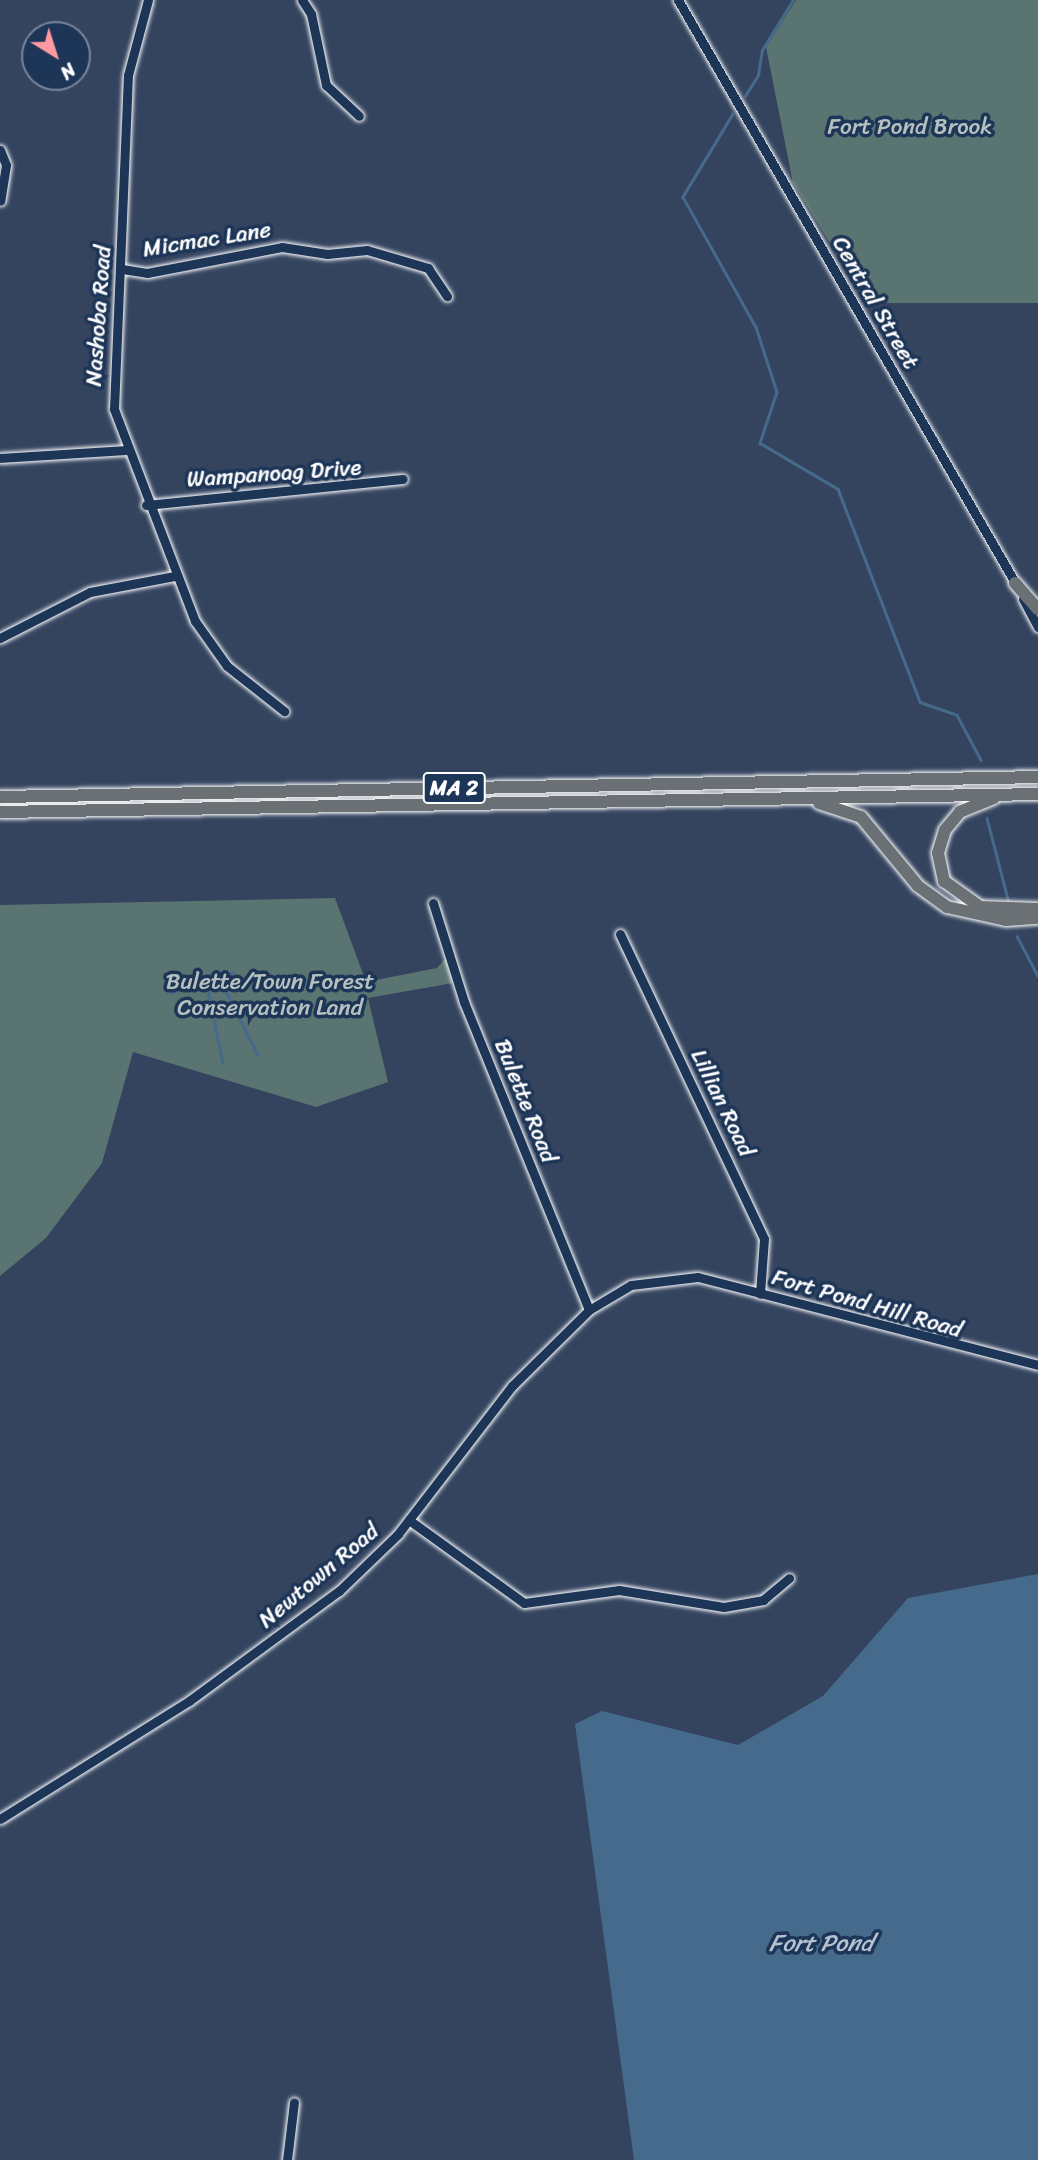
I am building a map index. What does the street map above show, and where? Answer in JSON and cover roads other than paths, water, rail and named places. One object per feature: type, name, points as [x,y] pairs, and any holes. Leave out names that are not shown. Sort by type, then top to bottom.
[{"type":"highway","points":[[1015,583],[1038,609]]},
{"type":"highway","name":"MA 2","points":[[0,797],[1038,777]]},
{"type":"highway","points":[[1007,794],[953,819],[941,841],[939,867],[966,901],[1038,909]]},
{"type":"highway","name":"MA 2","points":[[0,813],[1038,794]]},
{"type":"highway","points":[[794,798],[861,817],[918,886],[947,907],[1006,920],[1038,918]]},
{"type":"street","name":"Nashoba Road","points":[[148,0],[128,75],[122,269],[111,380],[126,450],[146,505],[175,576],[209,644],[251,689],[284,711]]},
{"type":"street","points":[[302,0],[312,14],[326,86],[359,116]]},
{"type":"street","name":"Central Street","points":[[678,0],[1038,627]]},
{"type":"street","points":[[0,150],[6,165],[0,201]]},
{"type":"street","name":"Micmac Lane","points":[[122,269],[148,273],[282,247],[327,254],[367,250],[428,268],[447,296]]},
{"type":"street","points":[[0,458],[126,450]]},
{"type":"street","name":"Wampanoag Drive","points":[[146,505],[403,479]]},
{"type":"street","points":[[0,638],[90,592],[175,576]]},
{"type":"street","name":"Bulette Road","points":[[433,903],[464,1002],[589,1310]]},
{"type":"street","name":"Lillian Road","points":[[620,934],[764,1239],[760,1294]]},
{"type":"street","name":"Newtown Road","points":[[0,1819],[249,1660],[339,1591],[409,1520],[512,1386],[589,1310],[631,1285],[687,1276]]},
{"type":"street","name":"Fort Pond Hill Road","points":[[687,1276],[1038,1366]]},
{"type":"street","points":[[409,1520],[524,1603],[610,1590],[724,1607],[763,1600],[789,1578]]},
{"type":"street","points":[[287,2160],[295,2102]]},
{"type":"water","name":"Fort Pond","points":[[1038,1574],[1038,2160],[634,2160],[575,1724],[602,1711],[738,1745],[823,1696],[908,1598]]},
{"type":"waterway","name":"Fort Pond Brook","points":[[745,96],[758,75],[762,50],[793,0]]},
{"type":"waterway","name":"Fort Pond Brook","points":[[733,114],[683,197],[756,327],[777,392],[760,443],[838,489],[920,702],[957,715],[981,760]]},
{"type":"waterway","name":"Fort Pond Brook","points":[[987,818],[1008,899]]},
{"type":"waterway","name":"Fort Pond Brook","points":[[1017,936],[1038,976]]},
{"type":"waterway","points":[[170,993],[233,972]]},
{"type":"waterway","points":[[219,977],[258,1055]]},
{"type":"waterway","points":[[206,981],[223,1063]]},
{"type":"park label","name":"Bulette/Town Forest Conservation Land","points":[[270,995]]}]
